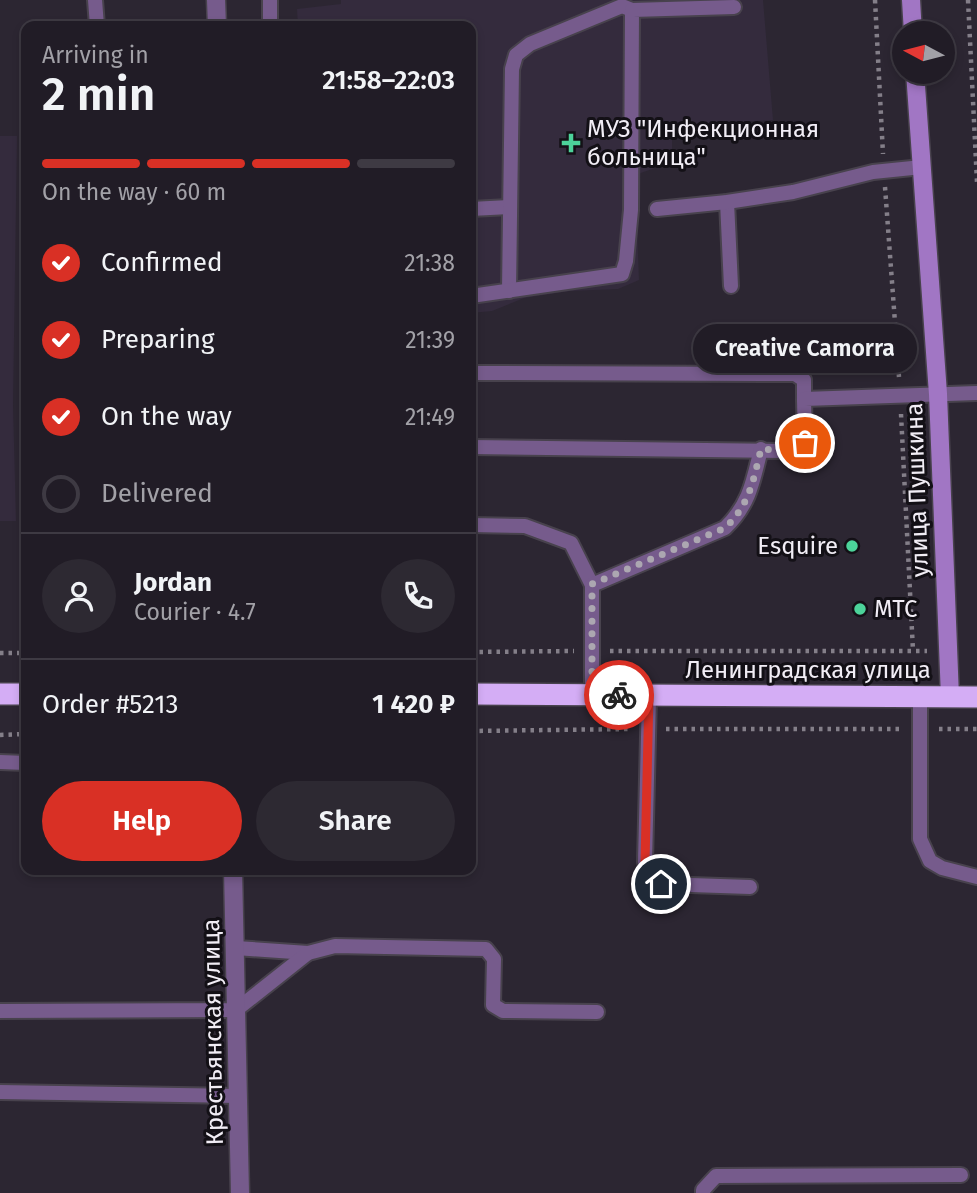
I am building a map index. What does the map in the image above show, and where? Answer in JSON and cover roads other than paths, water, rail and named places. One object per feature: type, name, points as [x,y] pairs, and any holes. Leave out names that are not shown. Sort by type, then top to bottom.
[{"type":"highway","points":[[0,694],[21,694]]},
{"type":"highway","name":"Ленинградская улица","points":[[476,694],[977,697]]},
{"type":"main road","points":[[911,0],[912,21]]},
{"type":"main road","name":"улица Пушкина","points":[[916,84],[938,394],[950,697]]},
{"type":"street","points":[[216,0],[217,21]]},
{"type":"street","name":"Крестьянская улица","points":[[233,875],[240,1193]]},
{"type":"lane","points":[[95,0],[97,21]]},
{"type":"lane","points":[[270,0],[270,21]]},
{"type":"lane","points":[[509,291],[512,69],[516,55],[530,44],[625,5],[734,7]]},
{"type":"lane","points":[[476,295],[622,274],[626,261],[631,210],[625,5]]},
{"type":"lane","points":[[657,209],[793,192],[873,172],[922,167]]},
{"type":"lane","points":[[727,202],[731,286]]},
{"type":"lane","points":[[476,209],[509,207]]},
{"type":"lane","points":[[476,373],[795,374],[804,380],[805,443],[791,451],[476,447]]},
{"type":"lane","points":[[804,399],[977,393]]},
{"type":"lane","points":[[592,584],[725,528],[740,514],[750,494],[761,449]]},
{"type":"lane","points":[[476,525],[525,527],[571,543],[592,584],[592,695]]},
{"type":"lane","points":[[649,695],[645,862],[650,878],[661,884],[750,887]]},
{"type":"lane","points":[[920,697],[920,839],[930,860],[942,868],[977,877]]},
{"type":"lane","points":[[0,762],[21,763]]},
{"type":"lane","points":[[236,948],[308,953],[335,946],[485,949],[494,959],[493,1005],[503,1011],[597,1012]]},
{"type":"lane","points":[[0,1011],[236,1010],[308,953]]},
{"type":"lane","points":[[0,1092],[239,1096]]},
{"type":"lane","points":[[704,1193],[703,1189],[716,1176],[961,1175]]},
{"type":"place","name":"МУЗ \"Инфекционная больница\"","points":[[571,143]]},
{"type":"place","name":"Creative Camorra","points":[[805,443]]},
{"type":"place","name":"Esquire","points":[[852,546]]},
{"type":"place","name":"МТС","points":[[860,609]]}]
